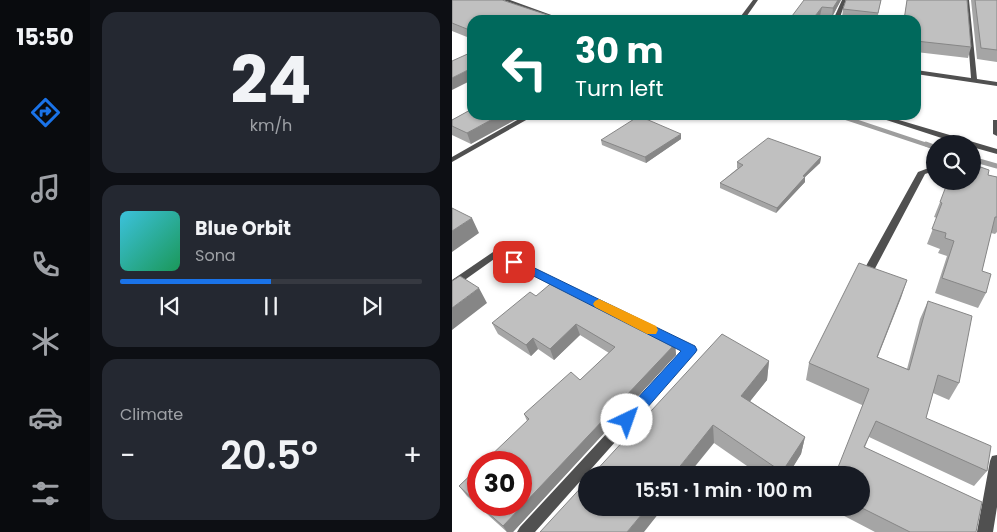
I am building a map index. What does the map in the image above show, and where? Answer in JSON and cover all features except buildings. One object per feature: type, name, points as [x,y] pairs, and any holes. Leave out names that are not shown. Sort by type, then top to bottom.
[{"type":"street","points":[[505,0],[546,15]]},
{"type":"street","points":[[745,15],[756,0]]},
{"type":"street","points":[[838,15],[844,0]]},
{"type":"street","points":[[967,0],[974,80]]},
{"type":"street","points":[[921,73],[996,84]]},
{"type":"street","points":[[452,160],[522,120]]},
{"type":"street","points":[[891,120],[941,135]]},
{"type":"street","points":[[996,122],[996,134]]},
{"type":"street","points":[[981,147],[996,152]]},
{"type":"street","points":[[866,275],[922,172],[926,171]]},
{"type":"street","points":[[452,285],[496,253],[691,350],[525,532]]},
{"type":"street","points":[[985,532],[996,461]]},
{"type":"waterway","points":[[852,120],[926,145]]},
{"type":"waterway","points":[[981,162],[997,166]]},
{"type":"slow traffic","points":[[599,304],[652,330]]},
{"type":"route","points":[[514,262],[691,350],[627,420]]}]
